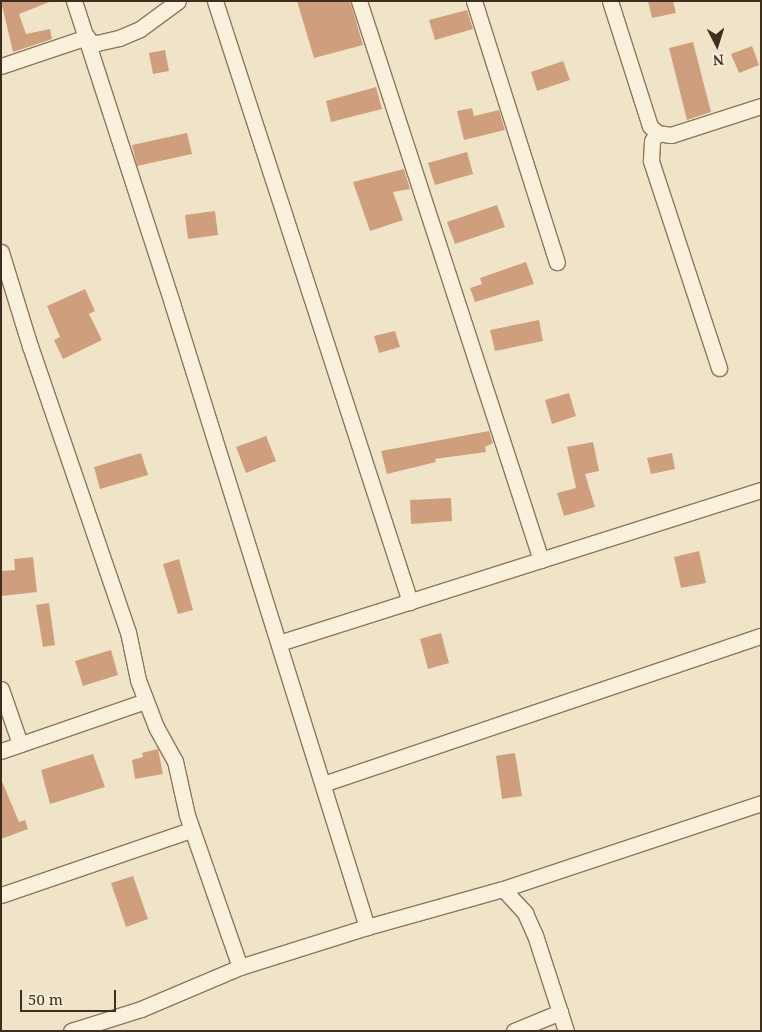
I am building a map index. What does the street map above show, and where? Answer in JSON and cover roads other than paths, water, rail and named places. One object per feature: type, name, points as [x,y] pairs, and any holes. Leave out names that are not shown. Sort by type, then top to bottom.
[{"type":"street","points":[[74,1],[89,42],[97,43],[119,38],[140,28],[178,1]]},
{"type":"street","points":[[215,1],[410,602]]},
{"type":"street","points":[[359,1],[541,560]]},
{"type":"street","points":[[474,1],[557,262]]},
{"type":"street","points":[[610,1],[650,126],[657,133],[671,134],[761,106]]},
{"type":"street","points":[[1,66],[88,37]]},
{"type":"street","points":[[88,37],[255,575],[279,643],[367,927]]},
{"type":"street","points":[[657,133],[652,141],[651,161],[719,368]]},
{"type":"street","points":[[1,252],[30,346],[128,632],[146,701],[175,761],[191,830],[240,967]]},
{"type":"street","points":[[279,643],[761,490]]},
{"type":"street","points":[[323,784],[761,636]]},
{"type":"street","points":[[1,689],[20,744]]},
{"type":"street","points":[[1,751],[146,701]]},
{"type":"street","points":[[71,1031],[141,1010],[240,967],[367,927],[503,889],[761,803]]},
{"type":"street","points":[[1,895],[191,830]]},
{"type":"street","points":[[503,889],[525,913],[535,935],[566,1031]]},
{"type":"street","points":[[514,1031],[560,1012]]}]
